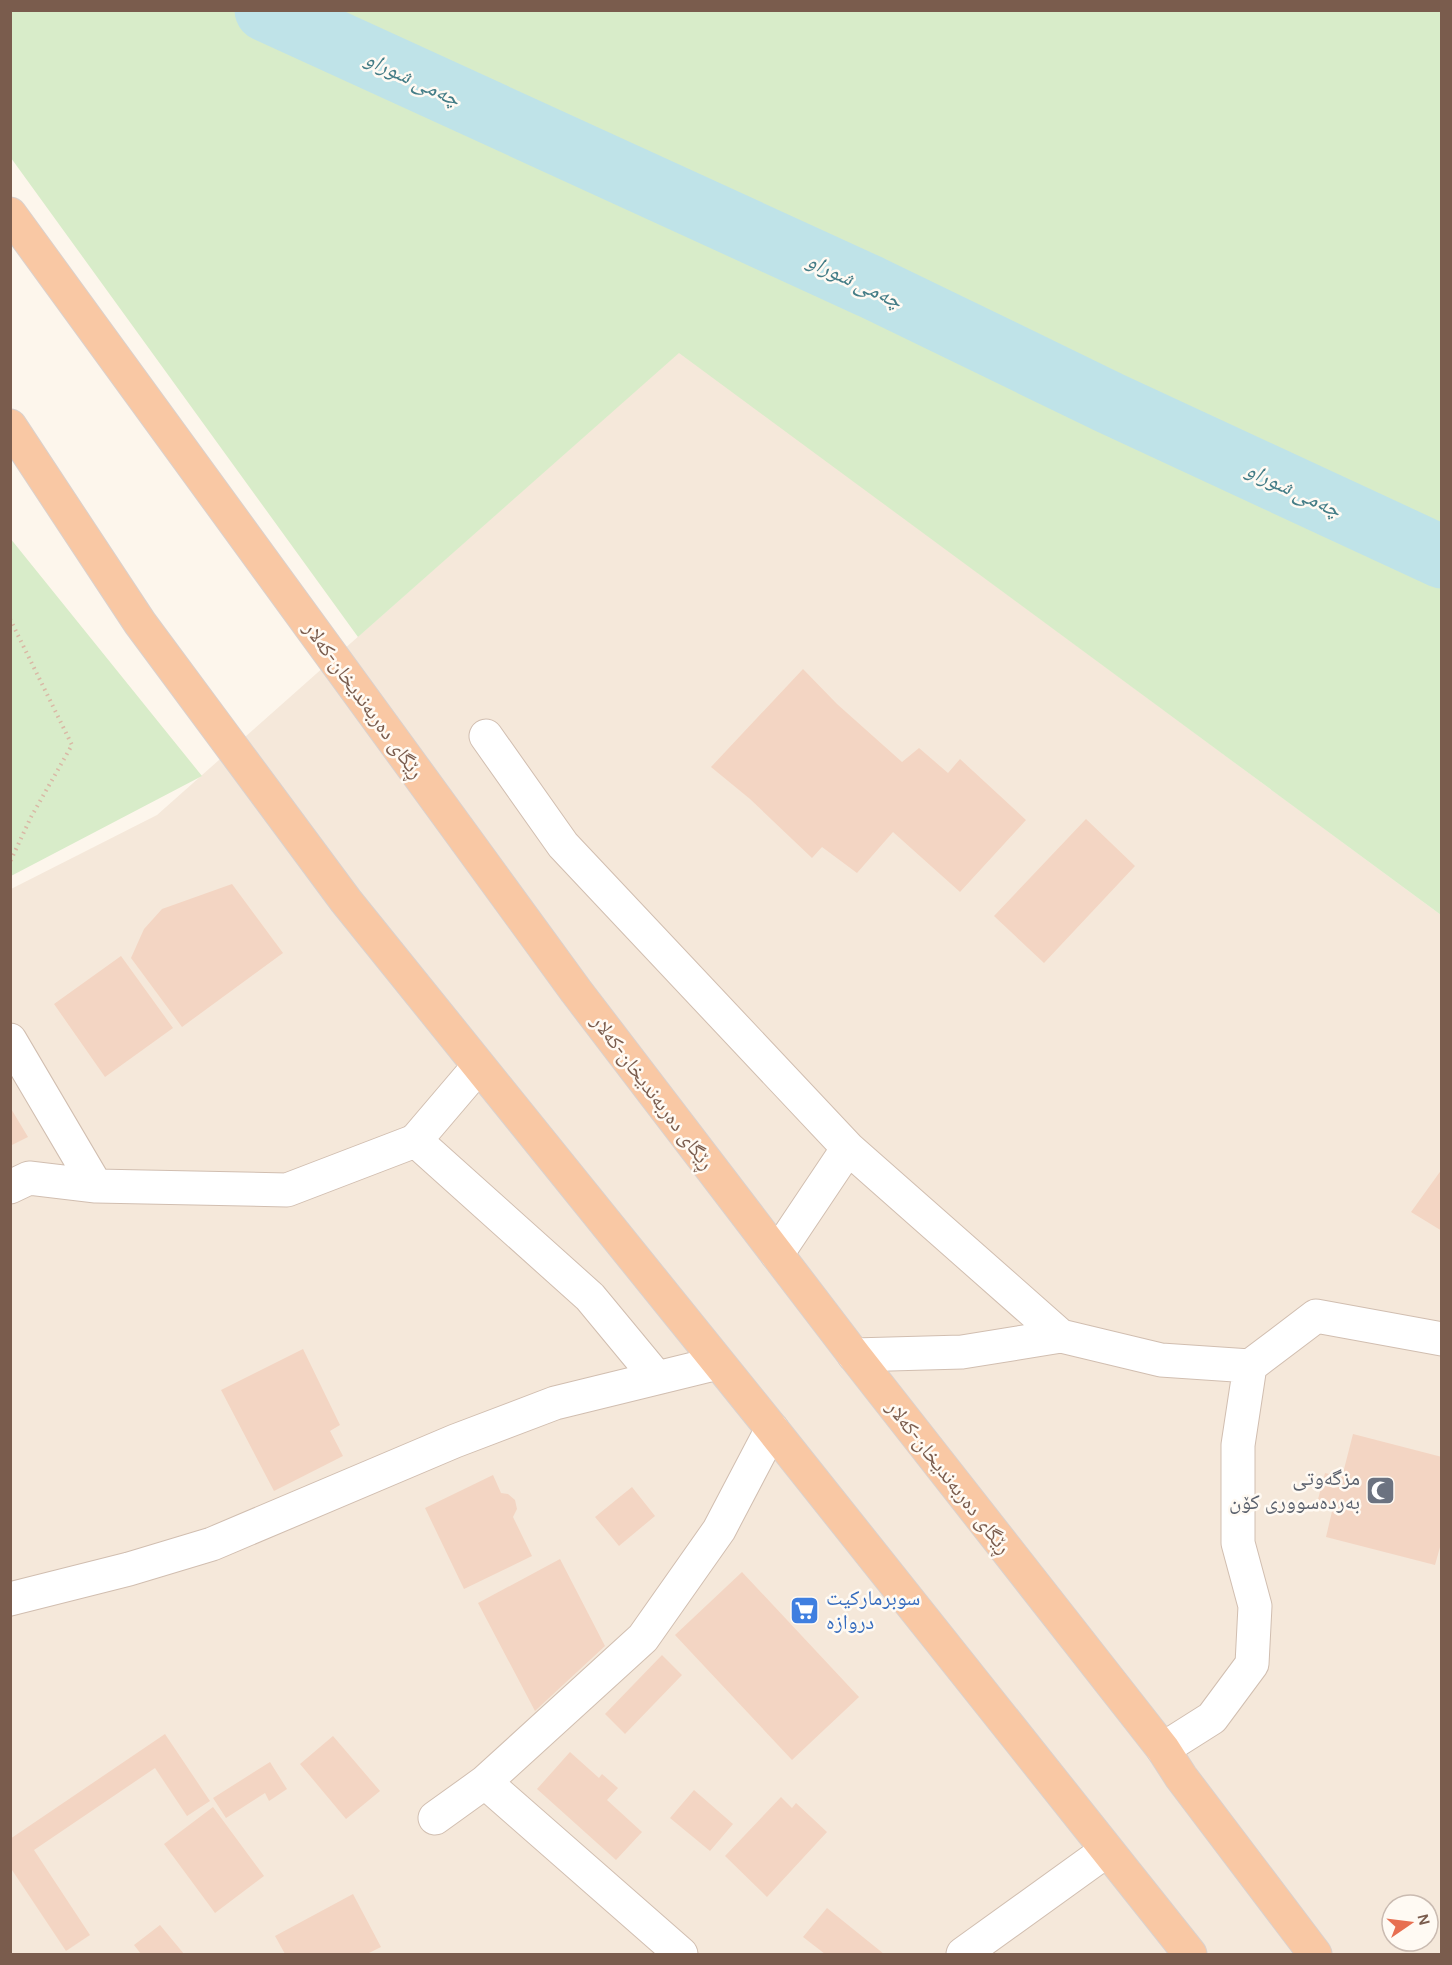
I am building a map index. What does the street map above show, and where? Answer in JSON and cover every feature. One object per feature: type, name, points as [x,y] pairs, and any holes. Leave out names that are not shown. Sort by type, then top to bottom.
[{"type":"highway","name":"ڕێگای دەربەندیخان-کەلار","points":[[10,214],[576,991],[854,1355],[1163,1749],[1181,1777],[1315,1954]]},
{"type":"highway","points":[[10,426],[140,623],[346,902],[772,1429],[1190,1954]]},
{"type":"street","points":[[486,736],[563,846],[848,1148],[1061,1336]]},
{"type":"street","points":[[10,1040],[96,1186]]},
{"type":"street","points":[[10,1187],[29,1178],[96,1186],[286,1190],[415,1140],[478,1067]]},
{"type":"street","points":[[415,1140],[590,1297],[657,1378]]},
{"type":"street","points":[[777,1254],[848,1148]]},
{"type":"street","points":[[854,1355],[962,1352],[1061,1336],[1161,1360],[1250,1366],[1316,1316],[1442,1339]]},
{"type":"street","points":[[10,1599],[129,1569],[212,1544],[455,1441],[555,1403],[718,1363]]},
{"type":"street","points":[[1163,1749],[1212,1718],[1252,1664],[1255,1605],[1238,1543],[1238,1445],[1250,1366]]},
{"type":"street","points":[[435,1818],[485,1782],[643,1638],[719,1530],[772,1429]]},
{"type":"street","points":[[485,1782],[681,1954]]},
{"type":"street","points":[[963,1954],[1106,1851]]},
{"type":"path","points":[[10,619],[72,745],[31,817],[10,862]]},
{"type":"shaded area","points":[[679,352],[1441,915],[1441,1954],[11,1954],[11,889],[157,815]]},
{"type":"green space","points":[[10,11],[1441,11],[1441,915],[679,353],[358,637],[11,158]]},
{"type":"green space","points":[[10,538],[202,776],[11,876],[10,876]]},
{"type":"building","points":[[803,669],[837,704],[902,762],[919,748],[948,773],[960,759],[1026,820],[960,892],[893,832],[857,873],[822,847],[812,858],[750,799],[711,767]]},
{"type":"building","points":[[1086,819],[1135,866],[1044,963],[994,916]]},
{"type":"building","points":[[232,884],[283,953],[182,1027],[131,958],[144,929],[162,909]]},
{"type":"building","points":[[121,956],[173,1028],[105,1077],[54,1004]]},
{"type":"building","points":[[10,1107],[28,1137],[10,1146]]},
{"type":"building","points":[[1442,1169],[1442,1231],[1411,1212]]},
{"type":"building","points":[[303,1349],[340,1425],[330,1431],[343,1456],[274,1491],[221,1390]]},
{"type":"building","name":"مزگەوتی بەردەسووری کۆن","points":[[1353,1434],[1442,1457],[1442,1540],[1435,1565],[1326,1537],[1333,1507],[1317,1503],[1325,1473],[1342,1477]]},
{"type":"building","points":[[493,1475],[501,1493],[508,1494],[515,1500],[517,1509],[513,1517],[532,1556],[464,1589],[425,1508]]},
{"type":"building","points":[[632,1487],[655,1516],[619,1546],[595,1517]]},
{"type":"building","points":[[560,1559],[605,1646],[535,1711],[478,1603]]},
{"type":"building","points":[[742,1572],[859,1697],[792,1760],[675,1635]]},
{"type":"building","points":[[662,1655],[682,1675],[625,1734],[605,1714]]},
{"type":"building","points":[[165,1734],[210,1801],[187,1816],[155,1768],[34,1850],[90,1935],[66,1951],[10,1867],[10,1839]]},
{"type":"building","points":[[333,1736],[380,1791],[346,1819],[300,1764]]},
{"type":"building","points":[[570,1752],[599,1778],[602,1774],[618,1788],[607,1800],[642,1832],[616,1860],[537,1789]]},
{"type":"building","points":[[270,1762],[287,1789],[269,1801],[265,1793],[226,1818],[213,1798]]},
{"type":"building","points":[[694,1790],[733,1824],[710,1851],[670,1818]]},
{"type":"building","points":[[781,1797],[792,1808],[796,1803],[827,1832],[767,1897],[725,1856]]},
{"type":"building","points":[[213,1807],[264,1876],[215,1913],[164,1844]]},
{"type":"building","points":[[353,1894],[381,1947],[367,1954],[285,1954],[275,1936]]},
{"type":"building","points":[[827,1908],[884,1954],[825,1954],[803,1937]]},
{"type":"building","points":[[160,1925],[184,1954],[141,1954],[134,1945]]},
{"type":"waterway","name":"چەمی شوراو","points":[[266,10],[871,287],[1110,403],[1442,557]]},
{"type":"place","name":"مزگەوتی بەردەسووری کۆن","points":[[1381,1490]]},
{"type":"place","name":"سوبرماركيت دروازه","points":[[805,1610]]}]
